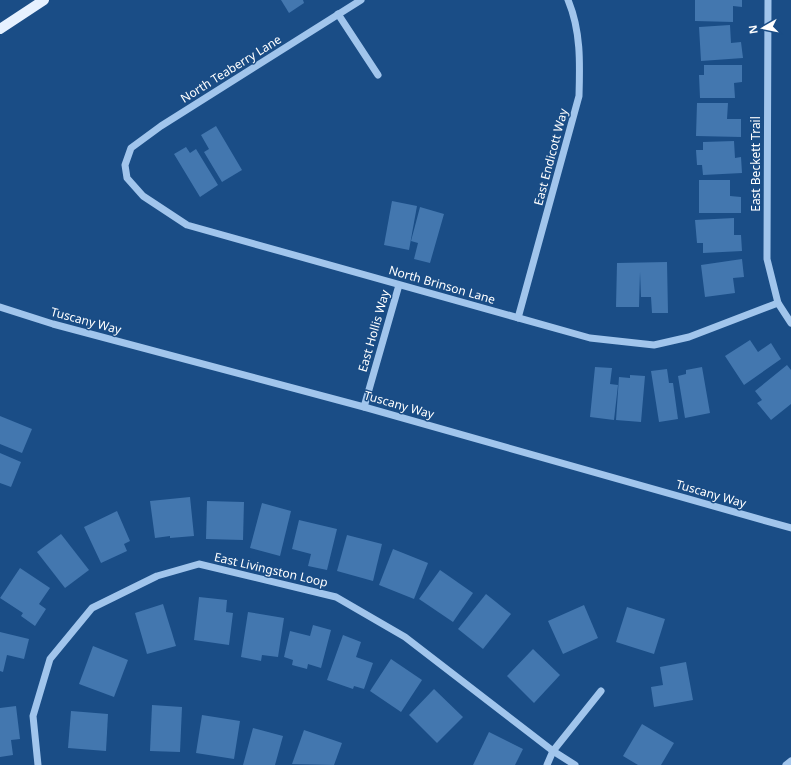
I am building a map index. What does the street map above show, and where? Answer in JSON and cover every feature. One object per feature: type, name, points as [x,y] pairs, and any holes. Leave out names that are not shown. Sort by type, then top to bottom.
[{"type":"main road","points":[[0,29],[44,0]]},
{"type":"street","name":"North Teaberry Lane","points":[[124,165],[131,148],[161,126],[360,0]]},
{"type":"street","name":"East Endicott Way","points":[[518,318],[579,96],[580,59],[575,16],[568,0]]},
{"type":"street","name":"East Beckett Trail","points":[[768,0],[767,259],[778,303],[791,323]]},
{"type":"street","points":[[338,14],[378,75]]},
{"type":"street","name":"North Brinson Lane","points":[[124,165],[127,178],[143,196],[187,225],[590,338],[654,345],[689,337],[778,303]]},
{"type":"street","name":"East Hollis Way","points":[[364,407],[399,285]]},
{"type":"street","name":"Tuscany Way","points":[[0,307],[53,324],[364,407],[791,528]]},
{"type":"street","name":"East Livingston Loop","points":[[38,765],[33,716],[50,659],[92,608],[156,576],[199,564],[336,597],[405,637],[553,751],[575,765]]},
{"type":"street","points":[[547,765],[553,751],[601,691]]},
{"type":"street","points":[[786,765],[791,761]]},
{"type":"building","points":[[281,0],[303,0],[304,3],[289,13]]},
{"type":"building","points":[[695,0],[742,0],[742,7],[733,6],[733,22],[695,21]]},
{"type":"building","points":[[730,25],[731,43],[741,42],[743,58],[701,61],[699,27]]},
{"type":"building","points":[[704,65],[742,65],[742,82],[734,83],[735,98],[700,98],[699,75],[704,75]]},
{"type":"building","points":[[697,103],[728,103],[727,119],[741,119],[741,137],[696,136]]},
{"type":"building","points":[[216,126],[242,170],[222,182],[204,152],[209,149],[201,135]]},
{"type":"building","points":[[734,141],[735,158],[741,157],[742,173],[703,175],[702,165],[697,165],[696,150],[703,150],[703,142]]},
{"type":"building","points":[[186,147],[190,153],[196,149],[218,185],[200,197],[174,154]]},
{"type":"building","points":[[699,180],[730,180],[730,196],[741,197],[741,213],[699,213]]},
{"type":"building","points":[[392,201],[417,206],[409,250],[384,245]]},
{"type":"building","points":[[420,207],[444,214],[430,263],[414,259],[418,243],[411,241]]},
{"type":"building","points":[[734,218],[734,235],[741,235],[742,251],[703,253],[703,243],[697,243],[695,220]]},
{"type":"building","points":[[742,259],[744,277],[733,278],[735,293],[705,297],[701,265]]},
{"type":"building","points":[[667,262],[668,313],[652,313],[651,297],[641,297],[640,272],[639,307],[616,307],[617,263]]},
{"type":"building","points":[[750,340],[758,352],[771,343],[781,359],[744,385],[725,356]]},
{"type":"building","points":[[787,365],[791,370],[791,404],[771,420],[757,403],[762,400],[755,391]]},
{"type":"building","points":[[595,367],[612,368],[610,384],[618,385],[614,420],[590,417]]},
{"type":"building","points":[[702,367],[710,413],[685,418],[678,376],[686,374],[686,370]]},
{"type":"building","points":[[667,369],[669,383],[673,383],[678,419],[659,422],[651,371]]},
{"type":"building","points":[[630,375],[645,376],[641,422],[616,420],[619,377],[630,378]]},
{"type":"building","points":[[0,416],[32,429],[22,453],[0,444]]},
{"type":"building","points":[[0,453],[21,462],[11,487],[0,483]]},
{"type":"building","points":[[190,497],[194,536],[170,538],[170,536],[155,538],[150,501]]},
{"type":"building","points":[[207,501],[244,502],[243,540],[206,539]]},
{"type":"building","points":[[262,503],[291,511],[280,556],[250,548]]},
{"type":"building","points":[[117,511],[130,541],[124,544],[127,551],[101,563],[84,527]]},
{"type":"building","points":[[299,520],[337,529],[327,570],[308,566],[311,554],[292,549]]},
{"type":"building","points":[[61,534],[89,570],[65,588],[37,552]]},
{"type":"building","points":[[347,535],[382,544],[373,581],[337,571]]},
{"type":"building","points":[[393,549],[428,563],[414,599],[379,585]]},
{"type":"building","points":[[20,568],[50,588],[39,604],[46,609],[35,626],[21,616],[23,613],[0,598]]},
{"type":"building","points":[[440,570],[473,593],[453,622],[419,599]]},
{"type":"building","points":[[486,594],[511,614],[483,649],[458,629]]},
{"type":"building","points":[[199,597],[227,600],[226,612],[233,613],[229,645],[194,640]]},
{"type":"building","points":[[163,604],[176,646],[147,654],[135,613]]},
{"type":"building","points":[[584,605],[598,638],[563,654],[548,621]]},
{"type":"building","points":[[627,607],[665,619],[654,654],[616,642]]},
{"type":"building","points":[[248,612],[284,618],[278,657],[262,655],[261,661],[241,657]]},
{"type":"building","points":[[313,625],[331,630],[321,668],[308,664],[307,669],[292,665],[293,660],[284,657],[290,631],[310,636]]},
{"type":"building","points":[[0,632],[29,639],[24,659],[7,655],[3,672],[0,671]]},
{"type":"building","points":[[343,635],[361,642],[356,657],[373,663],[364,689],[354,686],[353,689],[327,680]]},
{"type":"building","points":[[93,646],[128,660],[114,697],[79,684]]},
{"type":"building","points":[[533,649],[560,675],[534,703],[507,676]]},
{"type":"building","points":[[391,659],[422,680],[401,712],[370,691]]},
{"type":"building","points":[[686,662],[693,700],[654,707],[651,687],[663,685],[660,667]]},
{"type":"building","points":[[434,689],[463,717],[437,743],[409,715]]},
{"type":"building","points":[[152,705],[182,707],[180,752],[150,751]]},
{"type":"building","points":[[16,706],[20,739],[11,740],[13,755],[0,757],[0,708]]},
{"type":"building","points":[[71,711],[108,714],[106,751],[68,748]]},
{"type":"building","points":[[202,715],[240,721],[234,759],[196,753]]},
{"type":"building","points":[[642,724],[674,743],[661,765],[638,765],[623,756]]},
{"type":"building","points":[[253,728],[283,736],[275,765],[243,765]]},
{"type":"building","points":[[304,730],[342,743],[334,765],[292,764]]},
{"type":"building","points":[[489,732],[523,749],[515,765],[473,765]]}]
